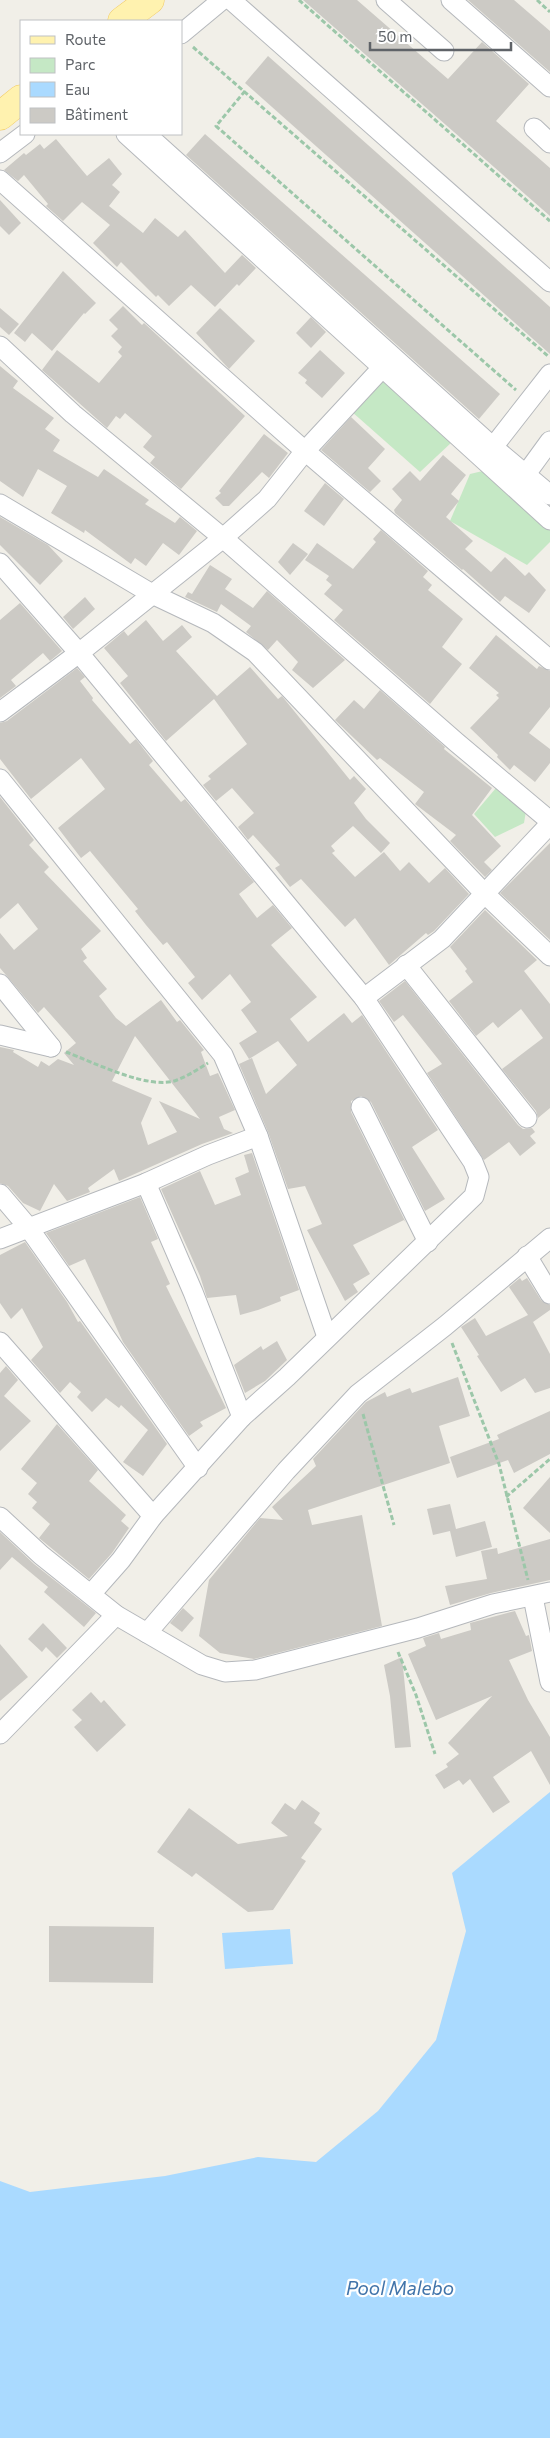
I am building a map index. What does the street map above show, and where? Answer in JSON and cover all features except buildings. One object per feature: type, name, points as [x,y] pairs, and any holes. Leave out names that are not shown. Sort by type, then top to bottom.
[{"type":"main road","points":[[123,20],[150,0]]},
{"type":"main road","points":[[0,116],[20,100]]},
{"type":"street","points":[[185,38],[222,0]]},
{"type":"street","points":[[231,0],[550,282]]},
{"type":"street","points":[[386,0],[444,51]]},
{"type":"street","points":[[451,0],[550,87]]},
{"type":"street","points":[[534,128],[550,143]]},
{"type":"street","points":[[0,153],[25,135]]},
{"type":"street","points":[[127,135],[550,520]]},
{"type":"street","points":[[147,135],[550,495]]},
{"type":"street","points":[[0,180],[305,451],[550,660]]},
{"type":"street","points":[[0,346],[73,414],[223,538],[550,823],[442,939],[364,998]]},
{"type":"street","points":[[0,712],[79,653],[223,538],[267,499],[305,451],[382,368]]},
{"type":"street","points":[[493,446],[550,374]]},
{"type":"street","points":[[526,474],[550,441]]},
{"type":"street","points":[[0,504],[152,594],[213,623],[255,652],[484,893],[550,956]]},
{"type":"street","points":[[0,563],[79,653],[364,998],[473,1162],[479,1177],[474,1196],[287,1377],[242,1417],[153,1516],[121,1560],[91,1594]]},
{"type":"street","points":[[0,779],[224,1054],[258,1136],[327,1337]]},
{"type":"street","points":[[406,965],[527,1118]]},
{"type":"street","points":[[0,984],[50,1047]]},
{"type":"street","points":[[0,1035],[50,1047]]},
{"type":"street","points":[[361,1107],[428,1242]]},
{"type":"street","points":[[0,1239],[146,1183],[208,1154],[258,1136]]},
{"type":"street","points":[[146,1183],[193,1292],[242,1417]]},
{"type":"street","points":[[0,1194],[28,1228],[198,1468]]},
{"type":"street","points":[[147,1633],[286,1470],[358,1394],[446,1326],[550,1238]]},
{"type":"street","points":[[527,1256],[550,1294]]},
{"type":"street","points":[[0,1342],[153,1516]]},
{"type":"street","points":[[0,1517],[116,1615],[202,1665],[225,1672],[255,1670],[391,1635],[493,1604],[542,1595],[550,1682]]},
{"type":"street","points":[[0,1734],[116,1615]]},
{"type":"path","points":[[299,0],[550,221]]},
{"type":"path","points":[[537,0],[550,12]]},
{"type":"path","points":[[185,38],[550,357]]},
{"type":"path","points":[[245,91],[216,126],[528,401]]},
{"type":"path","points":[[50,1047],[147,1082],[162,1083],[176,1081],[224,1054]]},
{"type":"path","points":[[446,1326],[499,1464],[506,1497],[542,1595]]},
{"type":"path","points":[[358,1394],[394,1525]]},
{"type":"path","points":[[506,1497],[550,1459]]},
{"type":"path","points":[[391,1635],[416,1695],[436,1754]]},
{"type":"green space","points":[[381,377],[453,441],[420,472],[351,411]]},
{"type":"green space","points":[[487,470],[550,526],[550,542],[527,565],[450,521],[470,474]]},
{"type":"green space","points":[[501,782],[527,805],[524,823],[495,837],[474,814]]},
{"type":"water","name":"Pool Malebo","points":[[550,1792],[550,2438],[0,2438],[0,2181],[30,2192],[165,2176],[258,2157],[316,2162],[378,2111],[436,2040],[466,1931],[452,1873]]},
{"type":"water","points":[[290,1929],[293,1964],[225,1969],[222,1933]]}]
